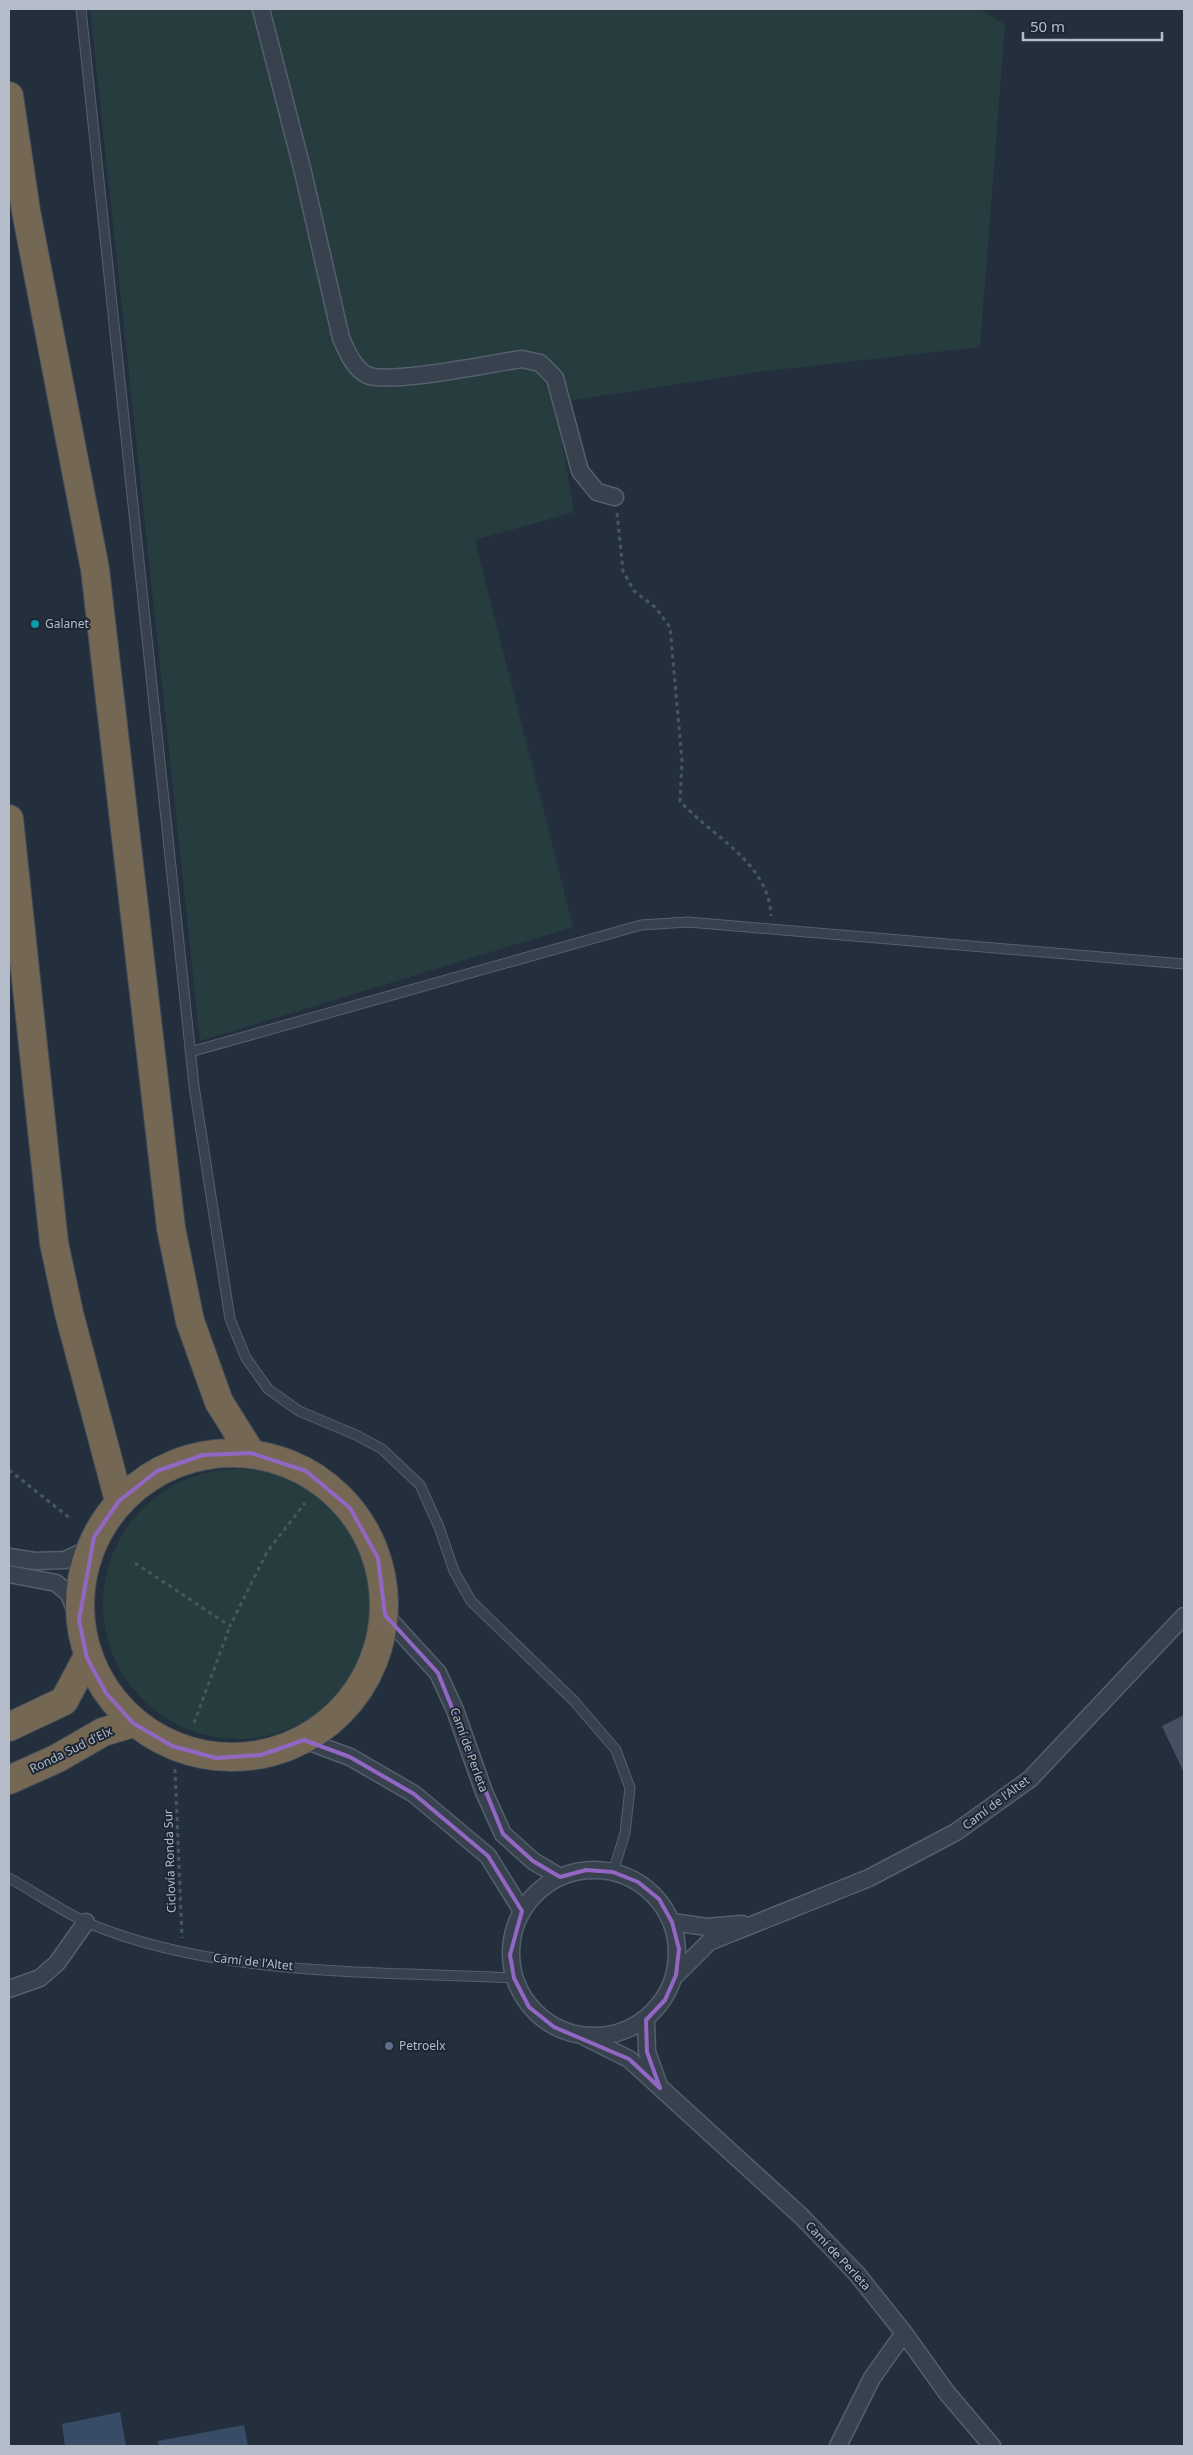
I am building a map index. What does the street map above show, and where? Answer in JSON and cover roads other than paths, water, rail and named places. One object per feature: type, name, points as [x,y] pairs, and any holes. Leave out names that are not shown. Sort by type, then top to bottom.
[{"type":"highway","points":[[9,96],[26,211],[95,570],[170,1228],[190,1321],[219,1402],[252,1453]]},
{"type":"highway","points":[[9,820],[54,1243],[69,1313],[119,1501]]},
{"type":"highway","points":[[252,1453],[306,1471],[350,1508],[378,1558],[385,1615],[373,1665],[345,1709],[304,1740],[261,1755],[216,1758],[172,1746],[133,1723],[106,1693],[87,1658],[79,1620],[94,1537],[119,1501],[157,1471],[176,1464],[203,1455],[252,1453]]},
{"type":"highway","points":[[9,1727],[64,1701],[87,1658]]},
{"type":"highway","name":"Ronda Sud d'Elx","points":[[9,1780],[56,1759],[103,1732],[133,1723]]},
{"type":"street","points":[[261,9],[303,172],[341,338],[352,361],[367,375],[392,378],[522,359],[540,363],[555,378],[580,472],[597,492],[615,497]]},
{"type":"street","points":[[9,1558],[35,1561],[64,1560],[91,1548]]},
{"type":"street","points":[[9,1574],[56,1583],[69,1594],[79,1620]]},
{"type":"street","name":"Camí de Perleta","points":[[385,1615],[438,1672],[455,1710],[484,1792],[503,1834],[533,1861],[560,1877]]},
{"type":"street","name":"Camí de l'Altet","points":[[676,1975],[709,1942],[869,1878],[956,1832],[1030,1779],[1184,1616]]},
{"type":"street","points":[[304,1740],[350,1757],[414,1794],[488,1856],[522,1911]]},
{"type":"street","points":[[586,1870],[613,1872],[638,1882],[658,1899],[672,1922],[678,1949],[676,1975],[665,2000],[646,2020],[617,2035],[585,2037],[554,2028],[529,2007],[514,1978],[510,1955],[513,1932],[522,1911],[538,1891],[560,1877],[586,1870]]},
{"type":"street","points":[[9,1989],[40,1978],[57,1964],[86,1922]]},
{"type":"street","points":[[672,1922],[707,1927],[759,1922]]},
{"type":"street","name":"Camí de Perleta","points":[[646,2020],[647,2052],[660,2088]]},
{"type":"street","name":"Camí de Perleta","points":[[585,2037],[629,2059],[802,2217],[857,2274],[904,2333],[947,2393],[992,2446]]},
{"type":"street","points":[[838,2446],[872,2378],[904,2333]]},
{"type":"lane","points":[[81,9],[190,1052],[230,1319],[246,1358],[268,1389],[299,1411],[356,1435],[382,1449],[420,1486],[439,1527],[454,1570],[471,1601],[574,1701],[616,1750],[630,1788],[625,1833],[613,1872]]},
{"type":"lane","points":[[190,1052],[641,925],[688,922],[1184,964]]},
{"type":"lane","name":"Camí de l'Altet","points":[[9,1878],[86,1922],[129,1938],[181,1953],[245,1962],[341,1971],[514,1978]]},
{"type":"water","points":[[120,2412],[126,2446],[65,2446],[62,2424]]},
{"type":"water","points":[[244,2425],[248,2446],[159,2446],[158,2441]]},
{"type":"place","name":"Galanet","points":[[35,624]]},
{"type":"place","name":"Petroelx","points":[[389,2046]]}]
